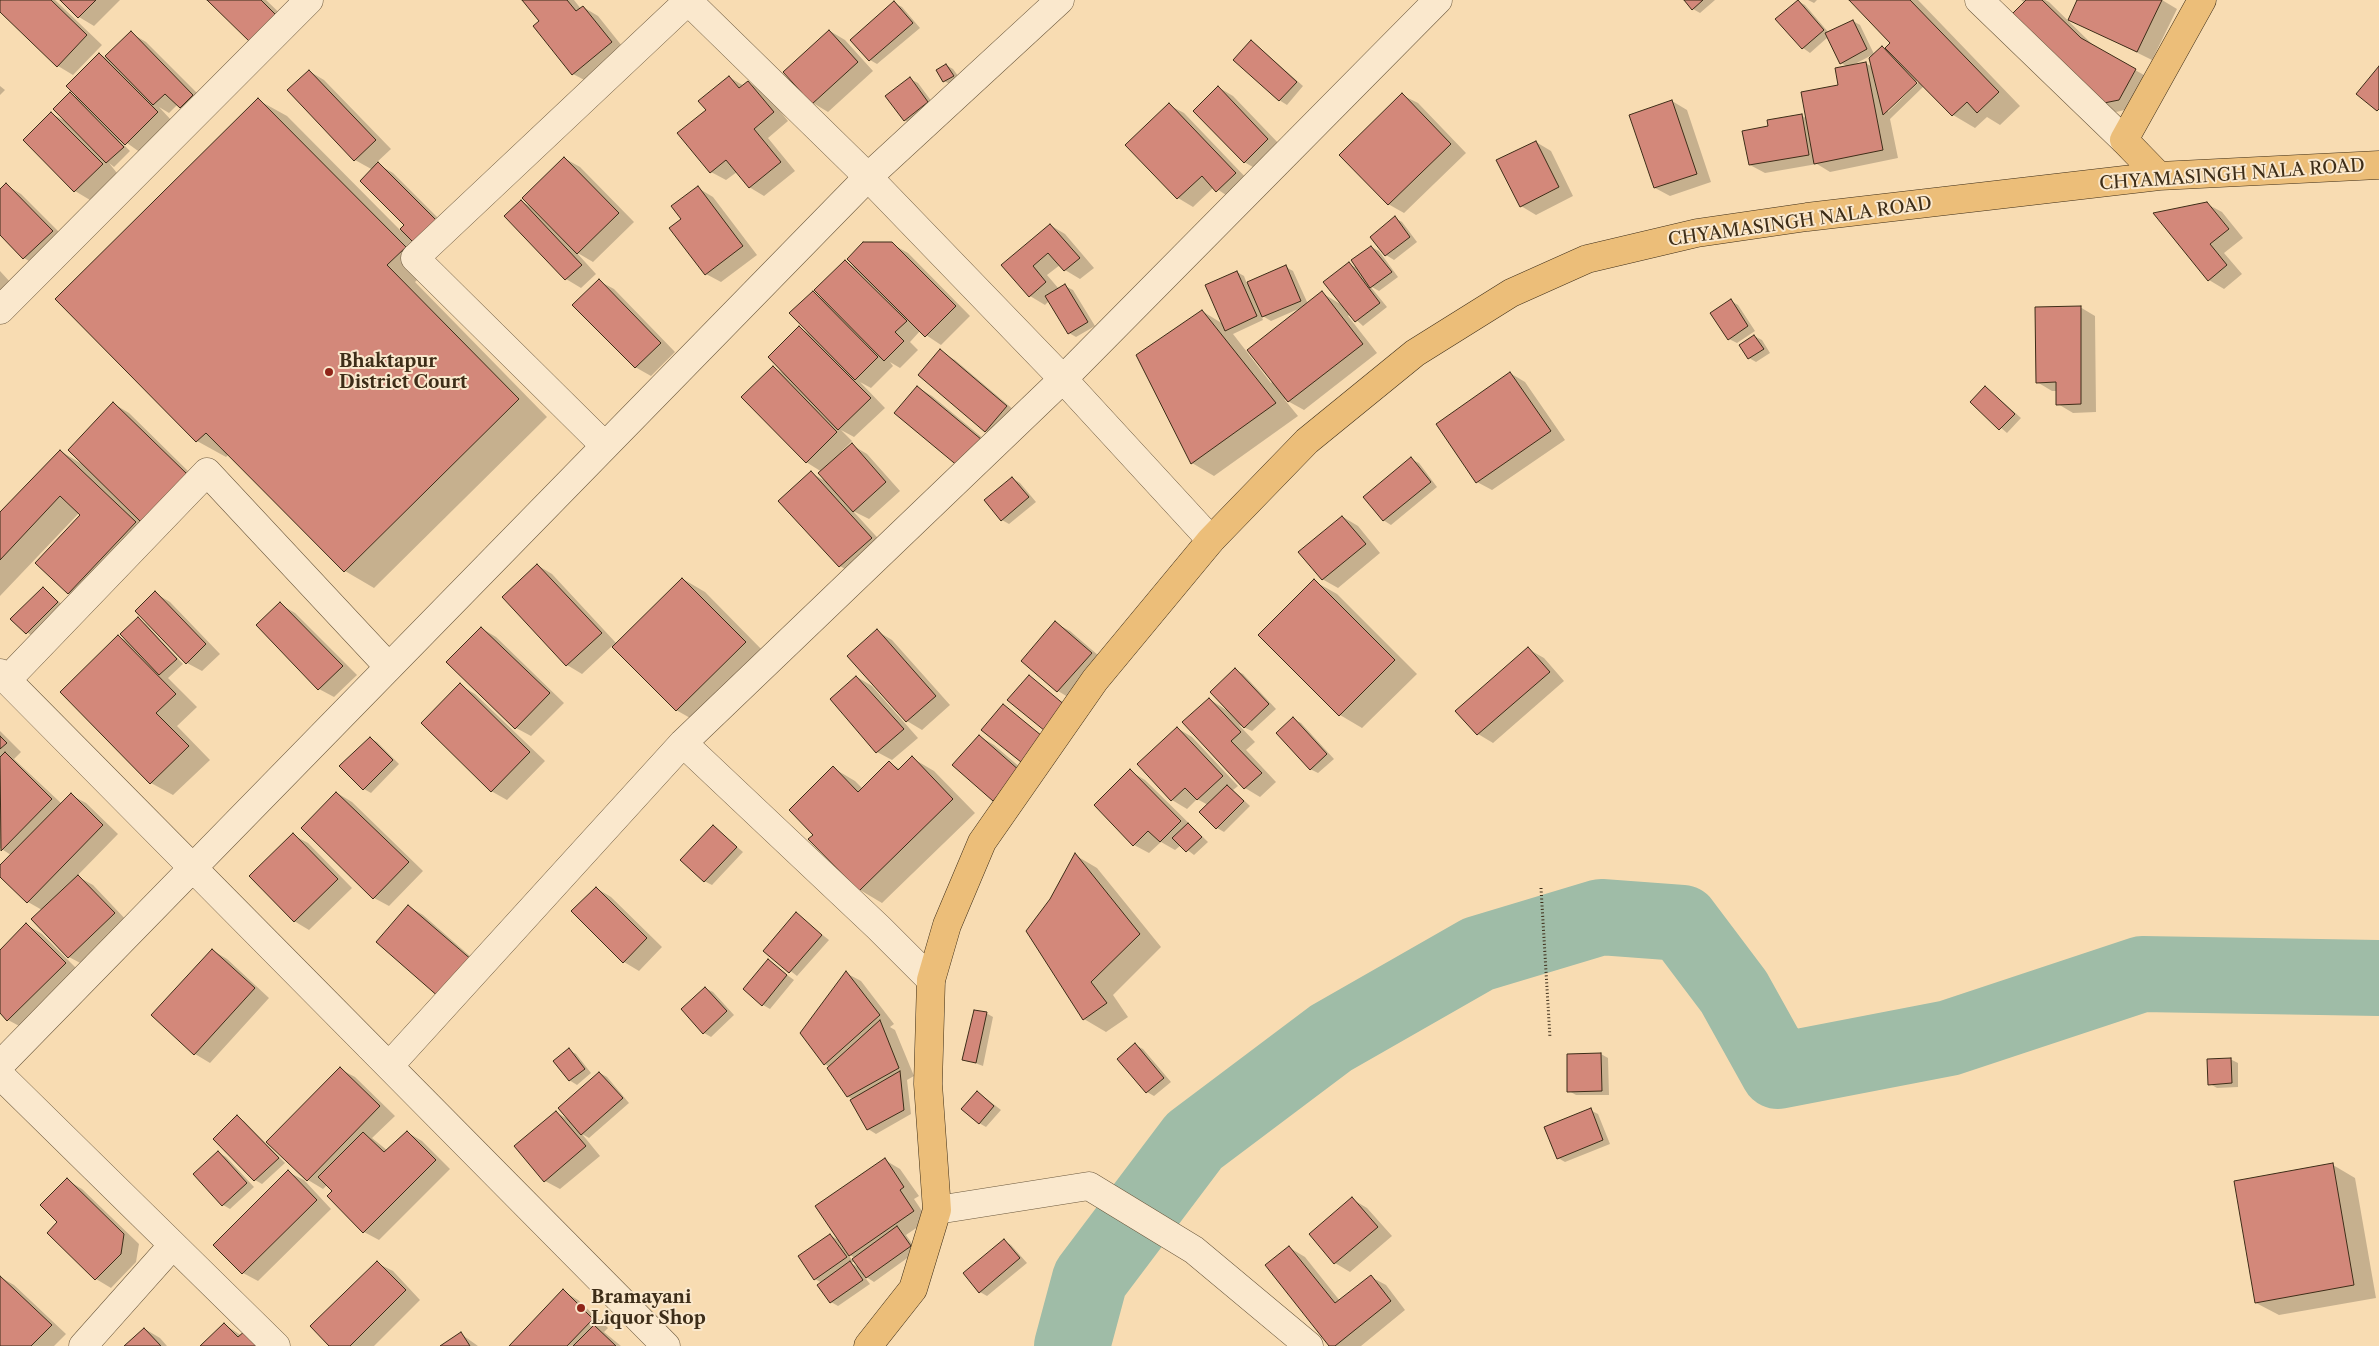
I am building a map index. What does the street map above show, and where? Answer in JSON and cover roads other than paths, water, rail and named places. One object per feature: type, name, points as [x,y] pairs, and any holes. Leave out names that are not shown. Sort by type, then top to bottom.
[{"type":"main road","points":[[2159,176],[2124,140],[2202,0]]},
{"type":"main road","name":"CHYAMASINGH NALA ROAD","points":[[868,1346],[913,1289],[937,1210],[928,1084],[931,980],[947,925],[982,842],[1095,680],[1211,540],[1307,441],[1415,353],[1511,293],[1587,259],[1697,233],[1807,217],[2159,176],[2379,165]]},
{"type":"street","points":[[0,310],[309,0]]},
{"type":"street","points":[[604,446],[414,258],[688,0],[868,177],[1063,379],[1211,540]]},
{"type":"street","points":[[0,1065],[868,177],[1060,0]]},
{"type":"street","points":[[390,1066],[683,743],[1063,379],[1438,0]]},
{"type":"street","points":[[1979,0],[2124,140]]},
{"type":"street","points":[[388,666],[207,472],[4,676],[666,1346]]},
{"type":"street","points":[[683,743],[879,928],[931,980]]},
{"type":"street","points":[[0,1075],[172,1246],[276,1346]]},
{"type":"street","points":[[937,1210],[1089,1186],[1194,1250],[1309,1346]]},
{"type":"street","points":[[83,1346],[172,1246]]},
{"type":"waterway","points":[[1072,1346],[1090,1279],[1194,1141],[1331,1038],[1478,954],[1601,917],[1682,923],[1734,992],[1778,1071],[1949,1038],[2142,974],[2379,978]]},
{"type":"place","name":"Bhaktapur District Court","points":[[329,372]]},
{"type":"place","name":"Bramayani Liquor Shop","points":[[581,1308]]}]
